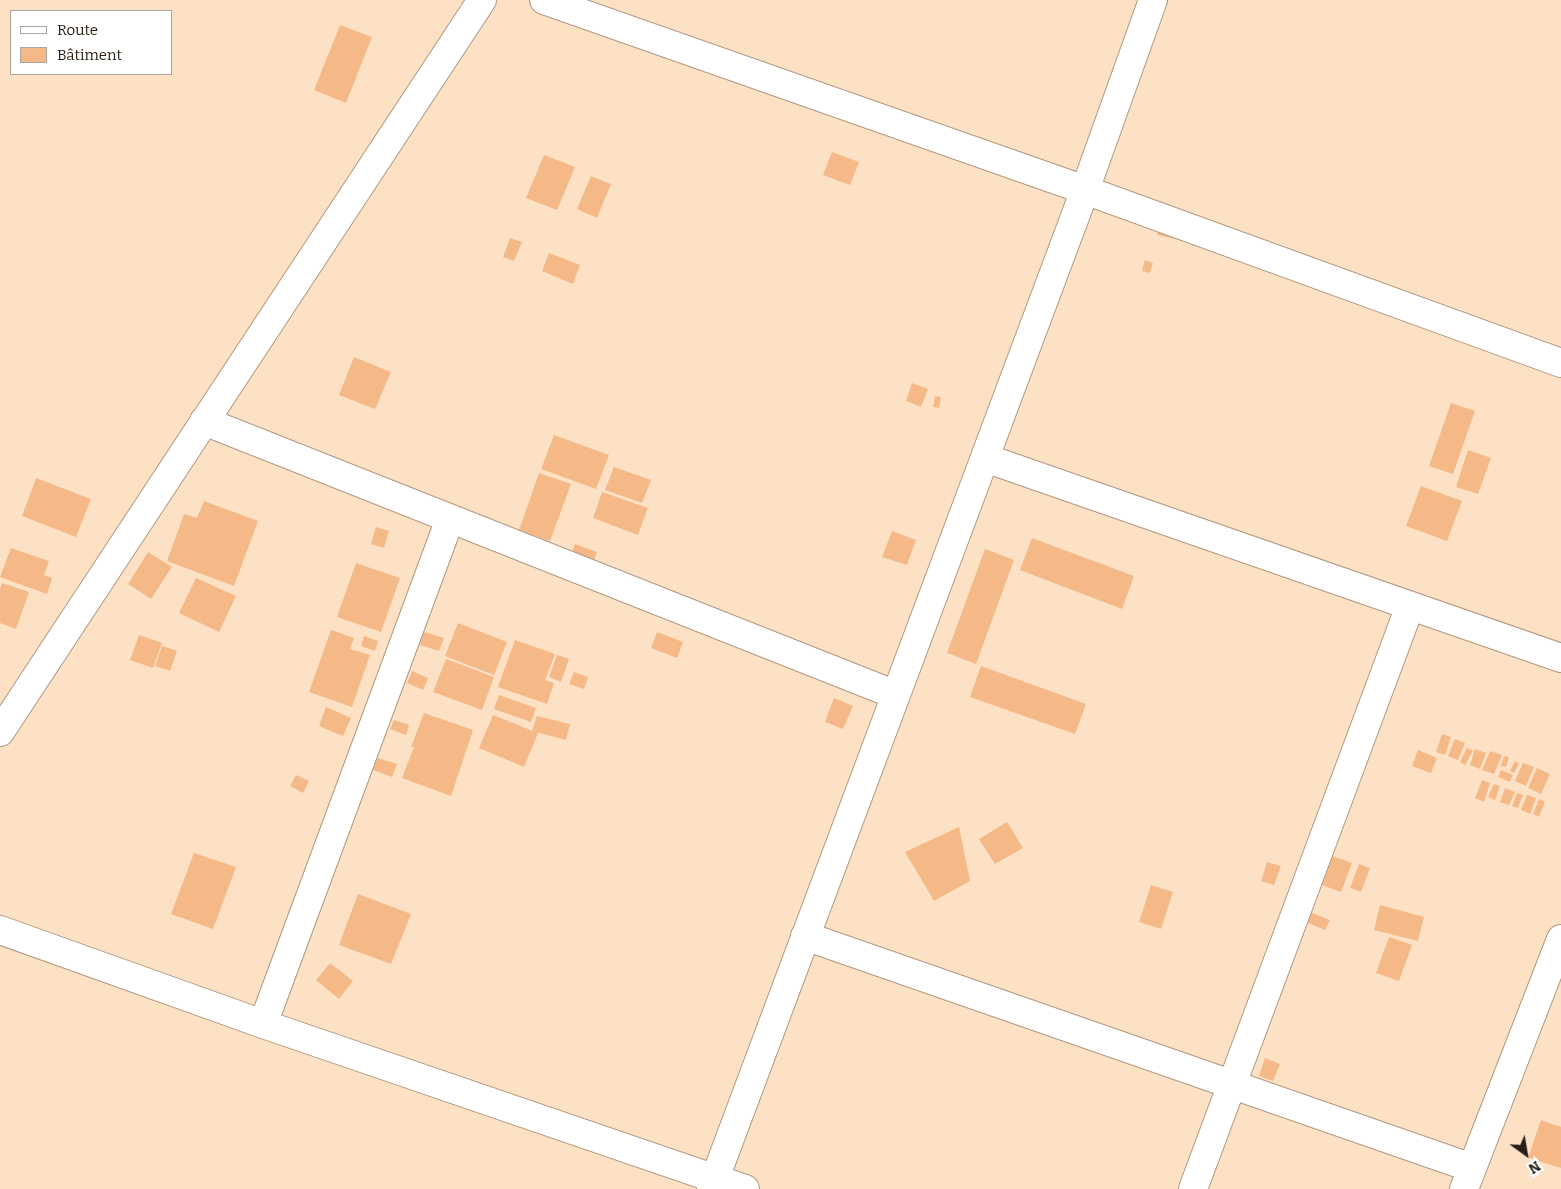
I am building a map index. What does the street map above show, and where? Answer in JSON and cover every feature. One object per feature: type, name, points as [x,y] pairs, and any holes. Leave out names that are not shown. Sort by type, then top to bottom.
[{"type":"street","points":[[0,732],[482,0]]},
{"type":"street","points":[[544,0],[1085,190],[1561,363]]},
{"type":"street","points":[[713,1184],[1085,190],[1153,0]]},
{"type":"street","points":[[204,422],[896,695]]},
{"type":"street","points":[[985,458],[1561,658]]},
{"type":"street","points":[[264,1024],[450,519]]},
{"type":"street","points":[[1193,1189],[1410,606]]},
{"type":"street","points":[[0,930],[713,1184],[745,1189]]},
{"type":"street","points":[[805,936],[1232,1084],[1468,1178],[1561,939]]},
{"type":"building","points":[[340,25],[372,37],[346,103],[314,90]]},
{"type":"building","points":[[832,152],[859,162],[850,185],[823,175]]},
{"type":"building","points":[[544,155],[575,167],[557,210],[526,198]]},
{"type":"building","points":[[591,176],[611,184],[597,218],[577,209]]},
{"type":"building","points":[[1159,227],[1186,234],[1185,241],[1157,235]]},
{"type":"building","points":[[510,238],[522,242],[514,261],[503,257]]},
{"type":"building","points":[[549,253],[580,265],[573,284],[542,271]]},
{"type":"building","points":[[1145,260],[1153,263],[1150,273],[1142,271]]},
{"type":"building","points":[[354,357],[391,372],[375,409],[339,395]]},
{"type":"building","points":[[912,383],[928,389],[921,407],[906,401]]},
{"type":"building","points":[[935,396],[941,397],[939,408],[933,407]]},
{"type":"building","points":[[1451,403],[1475,411],[1453,474],[1429,466]]},
{"type":"building","points":[[554,435],[609,455],[596,489],[541,469]]},
{"type":"building","points":[[1468,450],[1491,458],[1478,494],[1456,487]]},
{"type":"building","points":[[614,467],[651,480],[642,503],[605,490]]},
{"type":"building","points":[[539,473],[571,484],[550,541],[519,530]]},
{"type":"building","points":[[36,478],[91,499],[76,537],[22,516]]},
{"type":"building","points":[[1421,486],[1462,501],[1447,541],[1406,526]]},
{"type":"building","points":[[602,492],[648,508],[638,535],[593,518]]},
{"type":"building","points":[[204,501],[258,521],[234,586],[167,561],[184,514],[197,518]]},
{"type":"building","points":[[376,527],[389,531],[384,548],[371,544]]},
{"type":"building","points":[[892,531],[916,540],[907,565],[882,557]]},
{"type":"building","points":[[1032,538],[1134,576],[1122,609],[1020,570]]},
{"type":"building","points":[[575,544],[597,552],[592,567],[570,559]]},
{"type":"building","points":[[11,548],[49,561],[44,575],[52,578],[47,594],[0,577]]},
{"type":"building","points":[[985,549],[1014,560],[976,664],[947,653]]},
{"type":"building","points":[[148,552],[172,567],[151,599],[128,584]]},
{"type":"building","points":[[356,563],[400,578],[381,632],[337,617]]},
{"type":"building","points":[[196,578],[236,596],[219,632],[179,613]]},
{"type":"building","points":[[2,583],[29,592],[16,629],[0,623],[0,589]]},
{"type":"building","points":[[458,623],[507,642],[494,675],[445,656]]},
{"type":"building","points":[[331,630],[354,638],[350,649],[370,655],[352,707],[309,692]]},
{"type":"building","points":[[424,632],[444,638],[439,651],[420,645]]},
{"type":"building","points":[[657,632],[683,642],[677,658],[651,648]]},
{"type":"building","points":[[139,635],[162,643],[153,668],[130,660]]},
{"type":"building","points":[[364,636],[378,641],[375,651],[361,646]]},
{"type":"building","points":[[515,640],[555,654],[545,680],[554,683],[547,704],[498,687]]},
{"type":"building","points":[[162,646],[177,651],[170,671],[155,666]]},
{"type":"building","points":[[557,655],[569,659],[561,682],[549,677]]},
{"type":"building","points":[[446,659],[494,677],[482,710],[433,692]]},
{"type":"building","points":[[981,666],[1086,704],[1075,734],[970,697]]},
{"type":"building","points":[[412,671],[428,678],[423,690],[407,683]]},
{"type":"building","points":[[574,672],[588,677],[584,689],[569,684]]},
{"type":"building","points":[[499,695],[536,708],[531,722],[494,709]]},
{"type":"building","points":[[834,698],[853,706],[843,729],[825,722]]},
{"type":"building","points":[[326,707],[351,718],[343,736],[319,726]]},
{"type":"building","points":[[424,713],[473,730],[451,796],[402,778]]},
{"type":"building","points":[[493,715],[538,733],[524,767],[479,748]]},
{"type":"building","points":[[537,716],[570,724],[566,740],[532,731]]},
{"type":"building","points":[[394,720],[409,725],[406,735],[390,729]]},
{"type":"building","points":[[1442,734],[1451,737],[1445,755],[1436,752]]},
{"type":"building","points":[[1455,739],[1465,743],[1458,760],[1448,756]]},
{"type":"building","points":[[1467,748],[1473,751],[1465,765],[1460,762]]},
{"type":"building","points":[[1475,749],[1486,753],[1480,769],[1470,765]]},
{"type":"building","points":[[1418,750],[1437,758],[1431,773],[1412,766]]},
{"type":"building","points":[[1490,751],[1502,755],[1494,774],[1482,770]]},
{"type":"building","points":[[1504,756],[1509,757],[1506,767],[1501,766]]},
{"type":"building","points":[[378,758],[397,764],[392,777],[373,770]]},
{"type":"building","points":[[1515,761],[1519,764],[1514,773],[1510,771]]},
{"type":"building","points":[[1523,763],[1534,767],[1526,786],[1515,781]]},
{"type":"building","points":[[1537,768],[1550,774],[1541,794],[1528,788]]},
{"type":"building","points":[[1501,770],[1513,775],[1510,782],[1498,777]]},
{"type":"building","points":[[296,775],[309,781],[303,793],[290,786]]},
{"type":"building","points":[[1482,780],[1490,783],[1484,802],[1475,798]]},
{"type":"building","points":[[1494,784],[1500,786],[1495,800],[1488,797]]},
{"type":"building","points":[[1505,788],[1515,792],[1509,805],[1500,802]]},
{"type":"building","points":[[1517,793],[1523,795],[1518,808],[1512,806]]},
{"type":"building","points":[[1527,795],[1536,798],[1530,814],[1521,810]]},
{"type":"building","points":[[1539,799],[1545,802],[1539,817],[1533,814]]},
{"type":"building","points":[[1007,822],[1023,848],[995,864],[979,839]]},
{"type":"building","points":[[959,827],[970,881],[934,901],[905,852]]},
{"type":"building","points":[[194,853],[236,867],[213,929],[171,914]]},
{"type":"building","points":[[1332,856],[1352,863],[1341,892],[1322,885]]},
{"type":"building","points":[[1267,862],[1281,866],[1274,885],[1261,881]]},
{"type":"building","points":[[1359,864],[1370,868],[1361,892],[1350,888]]},
{"type":"building","points":[[1151,885],[1173,892],[1161,929],[1139,922]]},
{"type":"building","points":[[358,894],[411,914],[391,964],[339,945]]},
{"type":"building","points":[[1380,905],[1424,917],[1418,941],[1374,930]]},
{"type":"building","points":[[1307,911],[1330,920],[1325,930],[1303,921]]},
{"type":"building","points":[[1389,937],[1412,945],[1399,981],[1376,973]]},
{"type":"building","points":[[330,963],[353,981],[339,999],[316,980]]},
{"type":"building","points":[[1265,1058],[1280,1064],[1273,1081],[1259,1076]]},
{"type":"building","points":[[1541,1120],[1561,1127],[1561,1168],[1528,1158]]}]
